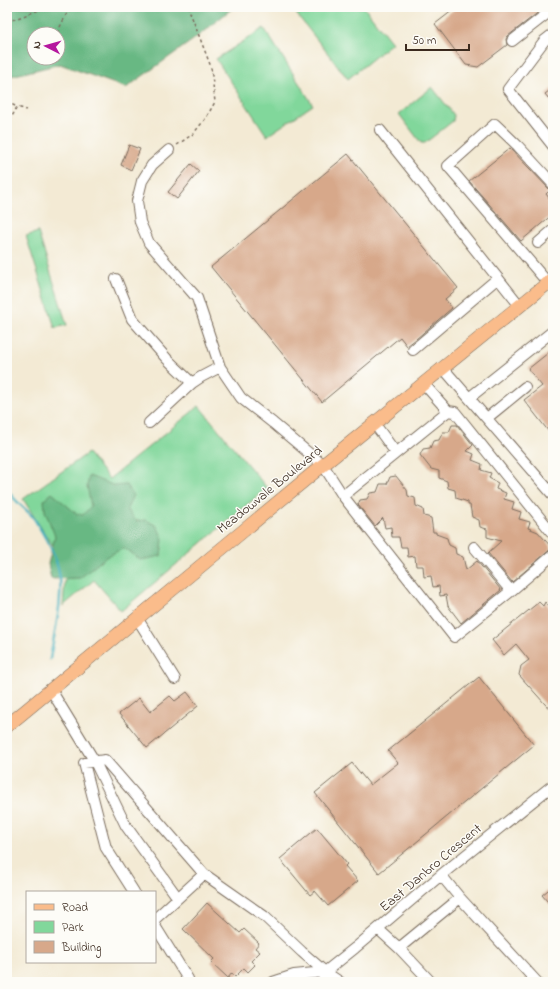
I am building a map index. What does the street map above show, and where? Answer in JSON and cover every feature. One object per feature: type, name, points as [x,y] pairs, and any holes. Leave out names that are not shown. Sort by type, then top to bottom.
[{"type":"main road","name":"Meadowvale Boulevard","points":[[7,726],[323,465],[551,281]]},
{"type":"street","points":[[512,41],[553,10]]},
{"type":"street","points":[[553,34],[544,41],[508,89],[553,146]]},
{"type":"street","points":[[551,281],[448,166],[495,124],[518,146],[553,184]]},
{"type":"street","points":[[380,130],[520,306]]},
{"type":"street","points":[[169,150],[152,165],[142,181],[137,202],[140,222],[149,243],[197,298],[220,367],[241,398],[323,465],[343,496],[454,637],[553,555]]},
{"type":"street","points":[[538,243],[553,230]]},
{"type":"street","points":[[413,350],[498,278]]},
{"type":"street","points":[[116,279],[132,319],[167,360],[192,383]]},
{"type":"street","points":[[470,398],[553,331]]},
{"type":"street","points":[[149,423],[192,383],[220,367]]},
{"type":"street","points":[[443,368],[553,495]]},
{"type":"street","points":[[424,384],[448,411],[455,412],[553,534]]},
{"type":"street","points":[[487,418],[525,387]]},
{"type":"street","points":[[343,496],[448,411]]},
{"type":"street","points":[[374,424],[396,453]]},
{"type":"street","points":[[474,547],[511,591]]},
{"type":"street","points":[[137,618],[175,679]]},
{"type":"street","points":[[51,690],[95,762],[126,826],[178,898]]},
{"type":"street","points":[[133,891],[106,848],[84,763],[105,760],[204,874],[264,916],[302,952],[324,977]]},
{"type":"street","name":"East Danbro Crescent","points":[[324,977],[440,875],[553,785]]},
{"type":"street","points":[[156,918],[204,874]]},
{"type":"street","points":[[440,875],[537,982]]},
{"type":"street","points":[[399,948],[460,898]]},
{"type":"street","points":[[156,928],[188,979]]},
{"type":"street","points":[[378,929],[399,948],[431,982]]},
{"type":"street","points":[[273,982],[294,975],[324,977],[340,982]]},
{"type":"path","points":[[7,22],[47,7]]},
{"type":"path","points":[[61,26],[66,15],[74,7]]},
{"type":"path","points":[[169,150],[193,134],[206,118],[215,102],[211,67],[188,7]]},
{"type":"path","points":[[7,102],[26,110]]},
{"type":"path","points":[[7,126],[17,107]]},
{"type":"green space","points":[[7,7],[234,7],[193,40],[126,88],[66,66],[66,26],[26,26],[26,66],[52,66],[7,77]]},
{"type":"green space","points":[[291,7],[364,7],[392,43],[348,79]]},
{"type":"green space","points":[[264,28],[313,105],[267,136],[216,59]]},
{"type":"green space","points":[[432,87],[454,115],[453,121],[425,143],[421,143],[399,114]]},
{"type":"green space","points":[[38,232],[67,325],[55,328],[26,236]]},
{"type":"green space","points":[[199,406],[267,488],[121,611],[94,580],[63,606],[66,567],[23,499],[88,453],[109,479]]},
{"type":"green space","points":[[89,476],[115,486],[126,485],[133,495],[127,509],[136,521],[146,520],[157,526],[163,539],[161,556],[141,560],[124,548],[106,557],[80,578],[51,579],[48,564],[55,536],[45,511],[44,500],[52,493],[77,514],[83,515],[91,506],[87,486]]},
{"type":"building","points":[[457,7],[545,7],[508,36],[506,39],[507,45],[478,67],[466,65],[435,24]]},
{"type":"building","points":[[553,88],[553,104],[545,94]]},
{"type":"building","points":[[129,145],[140,149],[131,170],[121,165]]},
{"type":"building","points":[[510,148],[550,190],[546,194],[553,203],[553,214],[521,241],[469,181]]},
{"type":"building","points":[[348,154],[458,288],[445,299],[452,308],[416,339],[407,346],[400,337],[322,402],[211,267]]},
{"type":"building","points":[[191,164],[199,171],[177,199],[168,192]]},
{"type":"building","points":[[553,349],[553,437],[524,400],[542,386],[528,369]]},
{"type":"building","points":[[452,425],[457,425],[473,445],[467,451],[474,454],[472,460],[482,464],[481,470],[491,473],[489,478],[498,483],[496,489],[506,493],[504,499],[514,502],[512,509],[521,512],[519,519],[530,522],[528,528],[538,532],[552,548],[512,582],[488,553],[501,541],[487,537],[487,529],[480,527],[479,520],[472,517],[468,502],[456,498],[455,490],[448,488],[447,481],[439,478],[439,471],[431,469],[420,455],[423,449],[430,448],[433,441],[439,440],[443,432],[449,432]]},
{"type":"building","points":[[396,476],[407,490],[408,496],[415,498],[416,506],[423,509],[424,516],[431,518],[433,532],[447,538],[449,545],[455,548],[456,554],[463,557],[466,570],[477,561],[501,590],[461,623],[448,606],[446,595],[440,596],[439,586],[433,587],[431,576],[424,577],[423,566],[416,566],[415,556],[408,557],[407,547],[401,547],[399,537],[392,537],[391,527],[385,528],[383,518],[375,526],[358,505],[360,500],[367,499],[370,493],[377,492],[380,484],[387,484],[390,477]]},
{"type":"building","points":[[539,602],[543,606],[545,602],[553,611],[553,713],[519,675],[521,666],[529,660],[516,644],[504,655],[492,640]]},
{"type":"building","points":[[479,677],[534,745],[379,873],[315,793],[352,763],[370,785],[398,763],[388,751]]},
{"type":"building","points":[[187,692],[198,706],[147,748],[119,714],[139,698],[150,712],[170,696],[175,701]]},
{"type":"building","points":[[317,828],[347,864],[345,866],[358,881],[328,906],[315,891],[310,895],[280,859]]},
{"type":"building","points":[[553,886],[553,908],[542,895]]},
{"type":"building","points":[[207,903],[240,933],[244,929],[259,943],[255,948],[260,952],[251,961],[255,965],[248,972],[244,968],[235,977],[232,973],[228,978],[211,962],[214,959],[183,929]]},
{"type":"waterway","points":[[7,488],[13,498],[35,520],[50,546],[58,566],[60,593],[50,659]]}]
